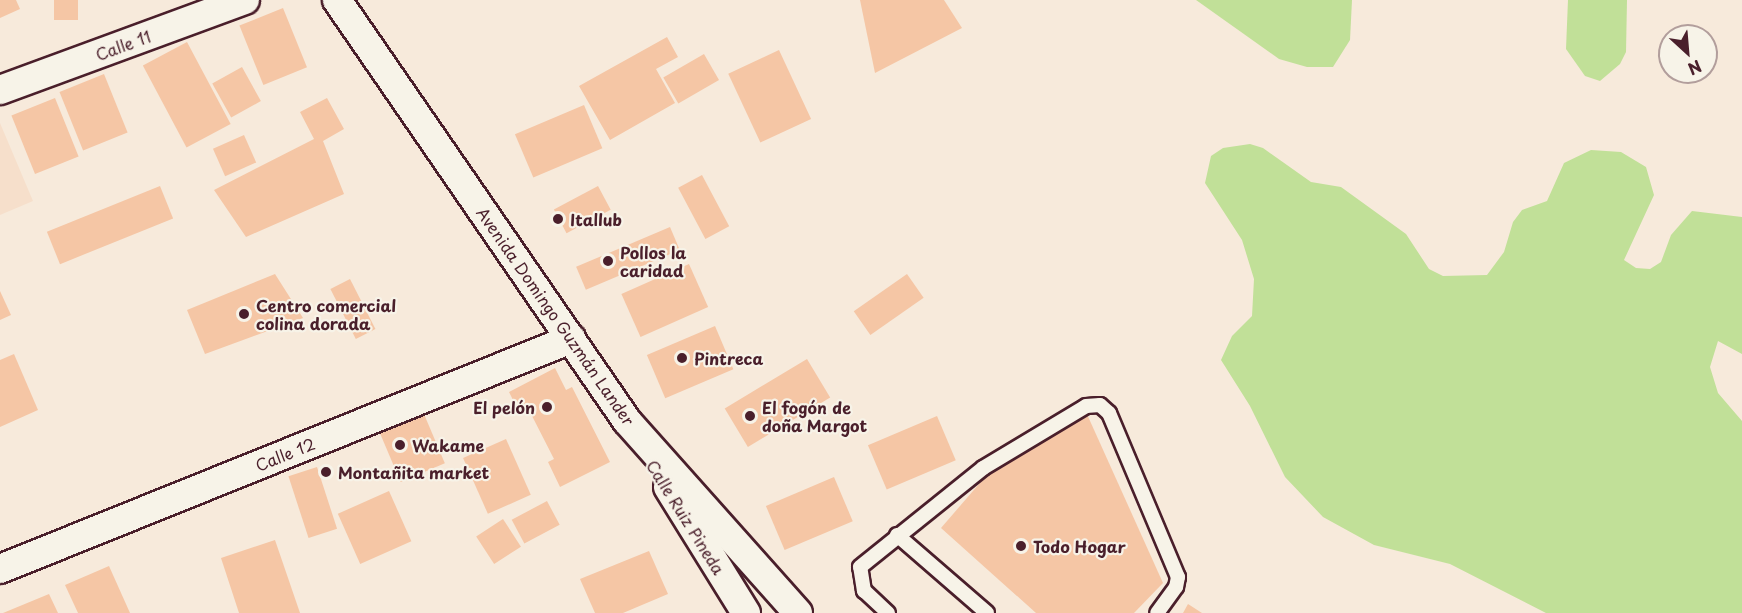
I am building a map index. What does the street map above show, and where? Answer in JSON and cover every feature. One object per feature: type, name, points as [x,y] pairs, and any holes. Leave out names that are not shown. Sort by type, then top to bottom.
[{"type":"street","name":"Calle 11","points":[[0,90],[245,0]]},
{"type":"street","name":"Avenida Domingo Guzmán Lander","points":[[337,0],[627,421],[798,613]]},
{"type":"street","name":"Calle 12","points":[[0,569],[571,339]]},
{"type":"street","name":"Calle Ruiz Pineda","points":[[627,421],[746,613]]},
{"type":"lane","points":[[888,613],[864,591],[860,567],[983,468],[1086,406],[1100,405],[1109,413],[1178,577],[1176,587],[1157,613]]},
{"type":"lane","points":[[897,535],[987,613]]},
{"type":"shaded area","points":[[0,123],[33,201],[0,215]]},
{"type":"green space","points":[[1196,0],[1352,0],[1350,40],[1333,67],[1307,67],[1279,59]]},
{"type":"green space","points":[[1568,0],[1627,0],[1626,52],[1620,64],[1600,81],[1585,76],[1566,49]]},
{"type":"green space","points":[[1250,144],[1263,148],[1311,182],[1341,187],[1406,234],[1429,269],[1443,276],[1487,275],[1504,252],[1513,222],[1522,210],[1547,201],[1564,163],[1591,150],[1621,152],[1646,167],[1654,195],[1624,260],[1636,268],[1650,269],[1661,262],[1671,235],[1692,211],[1742,217],[1742,354],[1718,341],[1710,367],[1718,393],[1742,421],[1742,613],[1546,613],[1450,564],[1374,545],[1323,517],[1285,477],[1250,406],[1221,360],[1232,336],[1252,316],[1254,279],[1242,240],[1205,183],[1211,156],[1223,148]]},
{"type":"building","points":[[0,0],[16,0],[20,9],[0,18]]},
{"type":"building","points":[[54,0],[78,0],[78,20],[54,20]]},
{"type":"building","points":[[860,0],[944,0],[962,28],[875,73]]},
{"type":"building","points":[[283,8],[307,67],[263,85],[239,26]]},
{"type":"building","points":[[667,37],[678,57],[656,69],[675,103],[610,140],[579,86]]},
{"type":"building","points":[[187,42],[231,124],[187,148],[143,65]]},
{"type":"building","points":[[779,50],[811,119],[760,143],[728,74]]},
{"type":"building","points":[[704,54],[719,80],[678,103],[663,78]]},
{"type":"building","points":[[242,67],[261,101],[231,118],[212,83]]},
{"type":"building","points":[[104,74],[128,132],[83,150],[59,92]]},
{"type":"building","points":[[55,98],[79,156],[35,174],[11,116]]},
{"type":"building","points":[[327,98],[344,129],[323,141],[344,194],[246,237],[214,190],[314,139],[300,112]]},
{"type":"building","points":[[584,105],[602,148],[533,178],[515,134]]},
{"type":"building","points":[[244,135],[256,162],[225,176],[213,149]]},
{"type":"building","points":[[702,175],[729,226],[705,239],[678,188]]},
{"type":"building","points":[[160,186],[173,218],[60,264],[47,232]]},
{"type":"building","points":[[598,186],[611,210],[567,233],[554,209]]},
{"type":"building","points":[[670,227],[680,250],[586,290],[576,267]]},
{"type":"building","points":[[689,264],[708,307],[641,337],[621,294]]},
{"type":"building","name":"Centro comercial colina dorada","points":[[275,274],[303,318],[205,354],[187,310]]},
{"type":"building","points":[[907,274],[924,298],[870,335],[854,311]]},
{"type":"building","points":[[350,279],[375,329],[356,339],[330,289]]},
{"type":"building","points":[[0,291],[11,315],[0,320]]},
{"type":"building","points":[[715,326],[733,369],[665,398],[647,355]]},
{"type":"building","points":[[14,354],[38,410],[0,427],[0,360]]},
{"type":"building","points":[[807,359],[830,398],[748,447],[725,408]]},
{"type":"building","points":[[555,368],[566,390],[572,387],[610,462],[560,487],[548,462],[554,459],[530,412],[521,416],[509,392]]},
{"type":"building","points":[[421,407],[445,463],[401,482],[377,426]]},
{"type":"building","points":[[1086,412],[1163,583],[1134,613],[1036,613],[941,528],[998,462]]},
{"type":"building","points":[[937,416],[956,460],[887,489],[868,445]]},
{"type":"building","points":[[506,439],[531,495],[488,514],[463,458]]},
{"type":"building","points":[[317,467],[337,529],[309,538],[288,476]]},
{"type":"building","points":[[834,477],[853,521],[785,550],[766,506]]},
{"type":"building","points":[[389,491],[411,541],[360,564],[338,514]]},
{"type":"building","points":[[547,501],[560,525],[524,544],[512,520]]},
{"type":"building","points":[[503,519],[521,547],[494,564],[476,536]]},
{"type":"building","points":[[275,540],[300,613],[239,613],[221,558]]},
{"type":"building","points":[[649,551],[668,594],[623,613],[595,613],[580,579]]},
{"type":"building","points":[[109,566],[130,613],[78,613],[65,585]]},
{"type":"building","points":[[49,594],[58,613],[3,613]]},
{"type":"building","points":[[1188,604],[1202,613],[1183,613]]},
{"type":"place","name":"Itallub","points":[[558,219]]},
{"type":"place","name":"Pollos la caridad","points":[[608,261]]},
{"type":"place","name":"Centro comercial colina dorada","points":[[244,314]]},
{"type":"place","name":"Pintreca","points":[[682,358]]},
{"type":"place","name":"El pelón","points":[[547,407]]},
{"type":"place","name":"El fogón de doña Margot","points":[[750,416]]},
{"type":"place","name":"Wakame","points":[[400,445]]},
{"type":"place","name":"Montañita market","points":[[326,472]]},
{"type":"place","name":"Todo Hogar","points":[[1021,546]]}]
